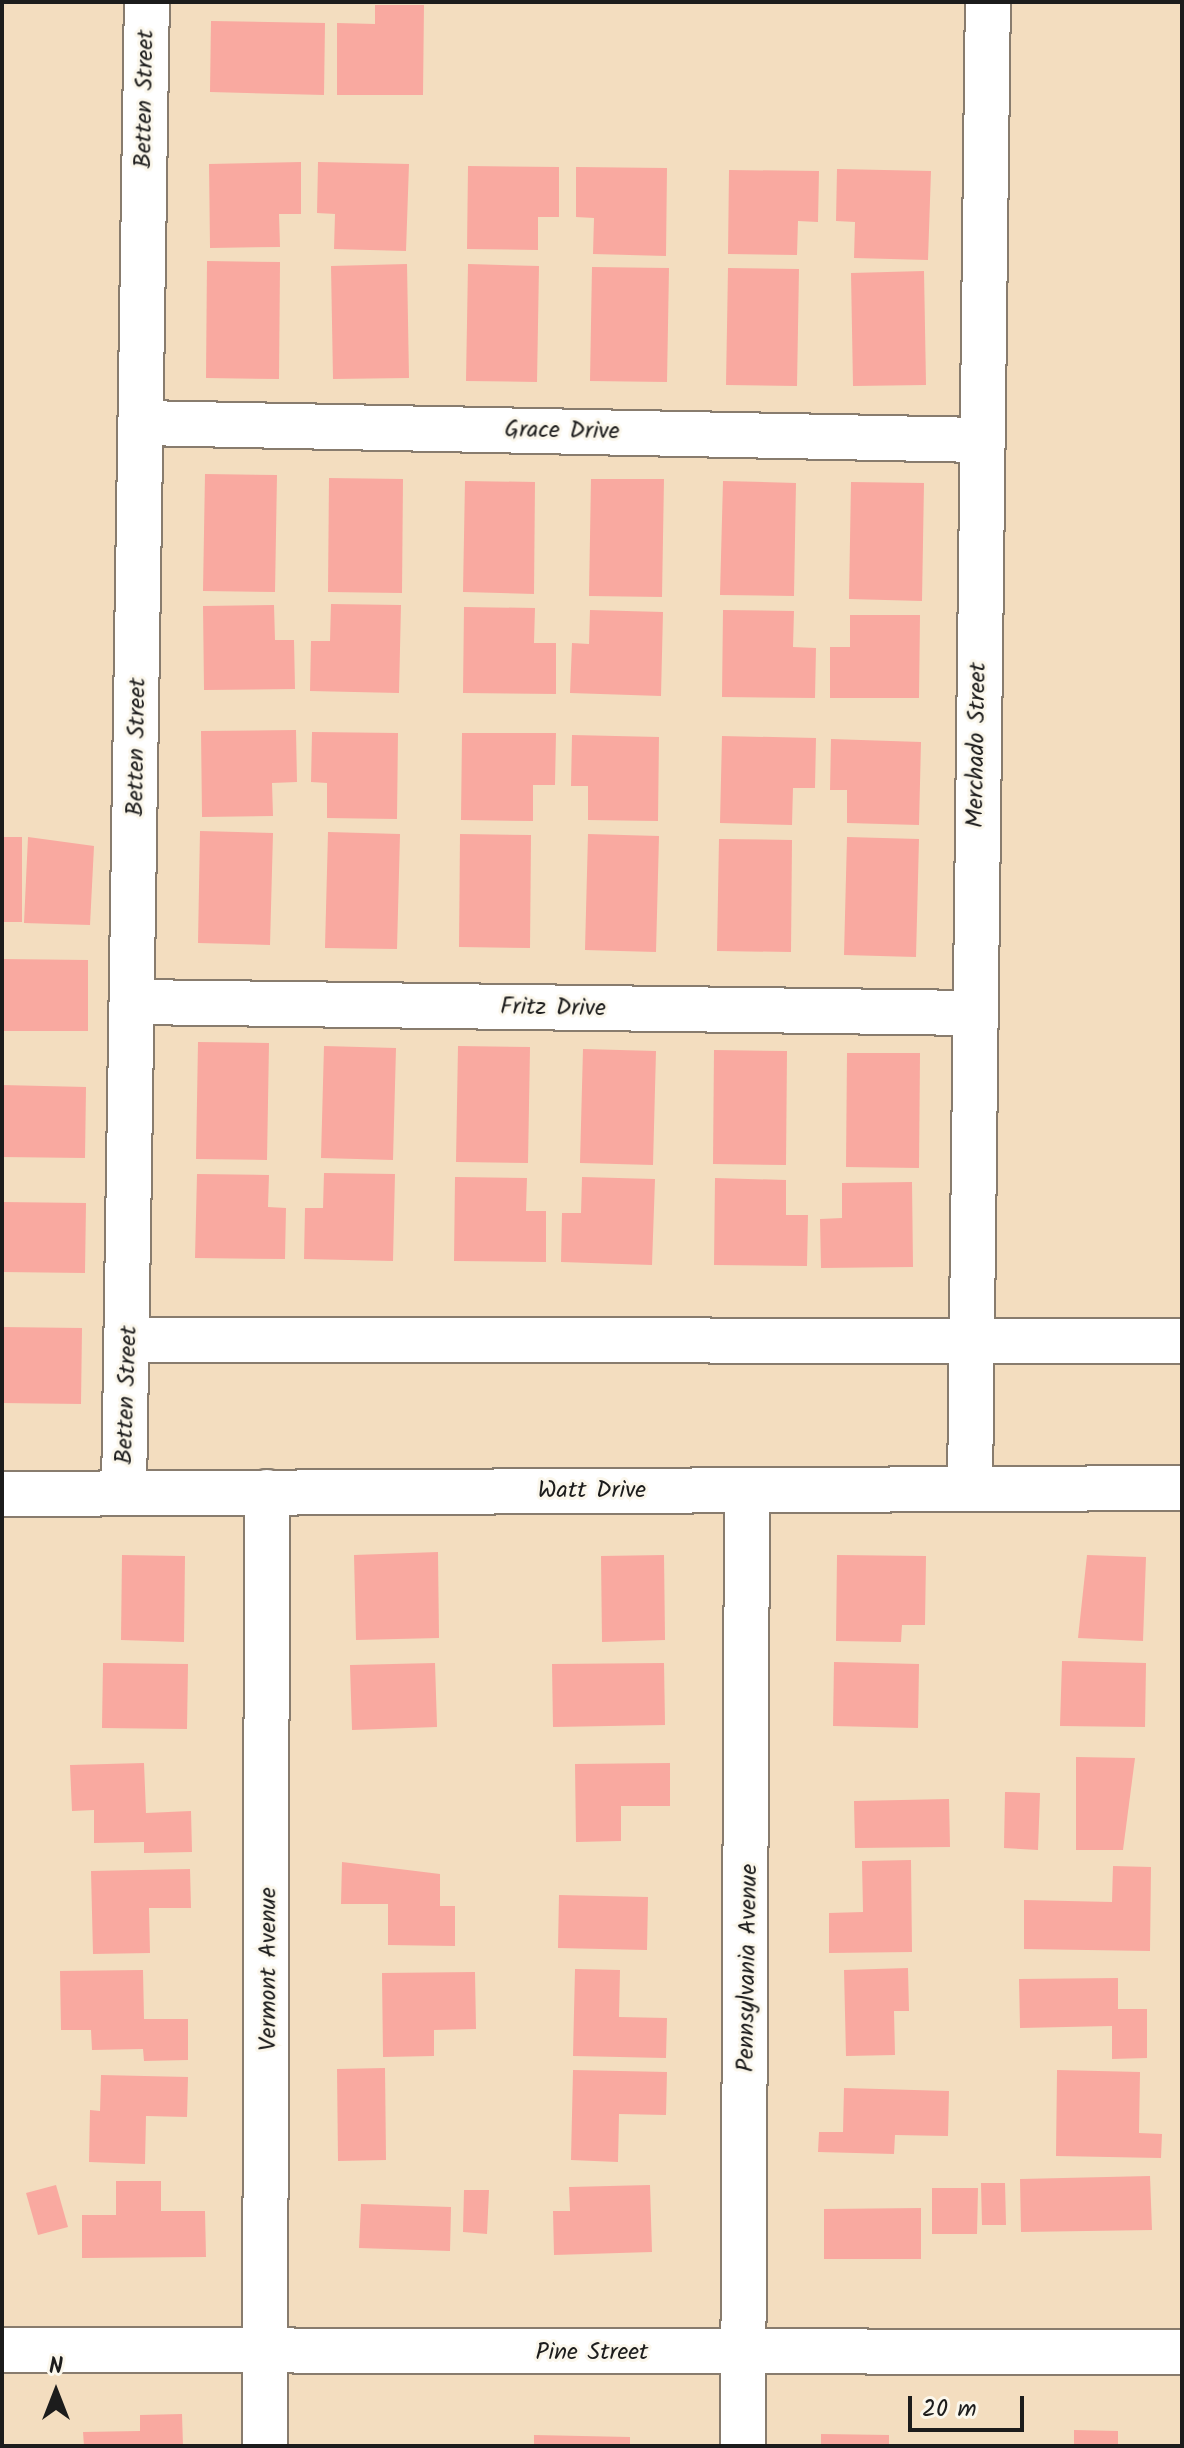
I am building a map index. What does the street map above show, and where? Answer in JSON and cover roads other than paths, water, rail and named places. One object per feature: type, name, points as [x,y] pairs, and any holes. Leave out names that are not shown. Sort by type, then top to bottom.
[{"type":"street","name":"Betten Street","points":[[124,1492],[130,1340],[147,2]]},
{"type":"street","name":"Merchado Street","points":[[970,1487],[972,1013],[988,2]]},
{"type":"street","name":"Grace Drive","points":[[141,423],[983,440]]},
{"type":"street","name":"Fritz Drive","points":[[134,1002],[972,1013]]},
{"type":"street","points":[[130,1340],[1182,1341]]},
{"type":"street","name":"Watt Drive","points":[[2,1494],[1182,1488]]},
{"type":"street","name":"Pennsylvania Avenue","points":[[743,2446],[747,1490]]},
{"type":"street","name":"Vermont Avenue","points":[[265,2446],[267,1492]]},
{"type":"street","name":"Pine Street","points":[[2,2350],[744,2354],[1182,2352]]}]
